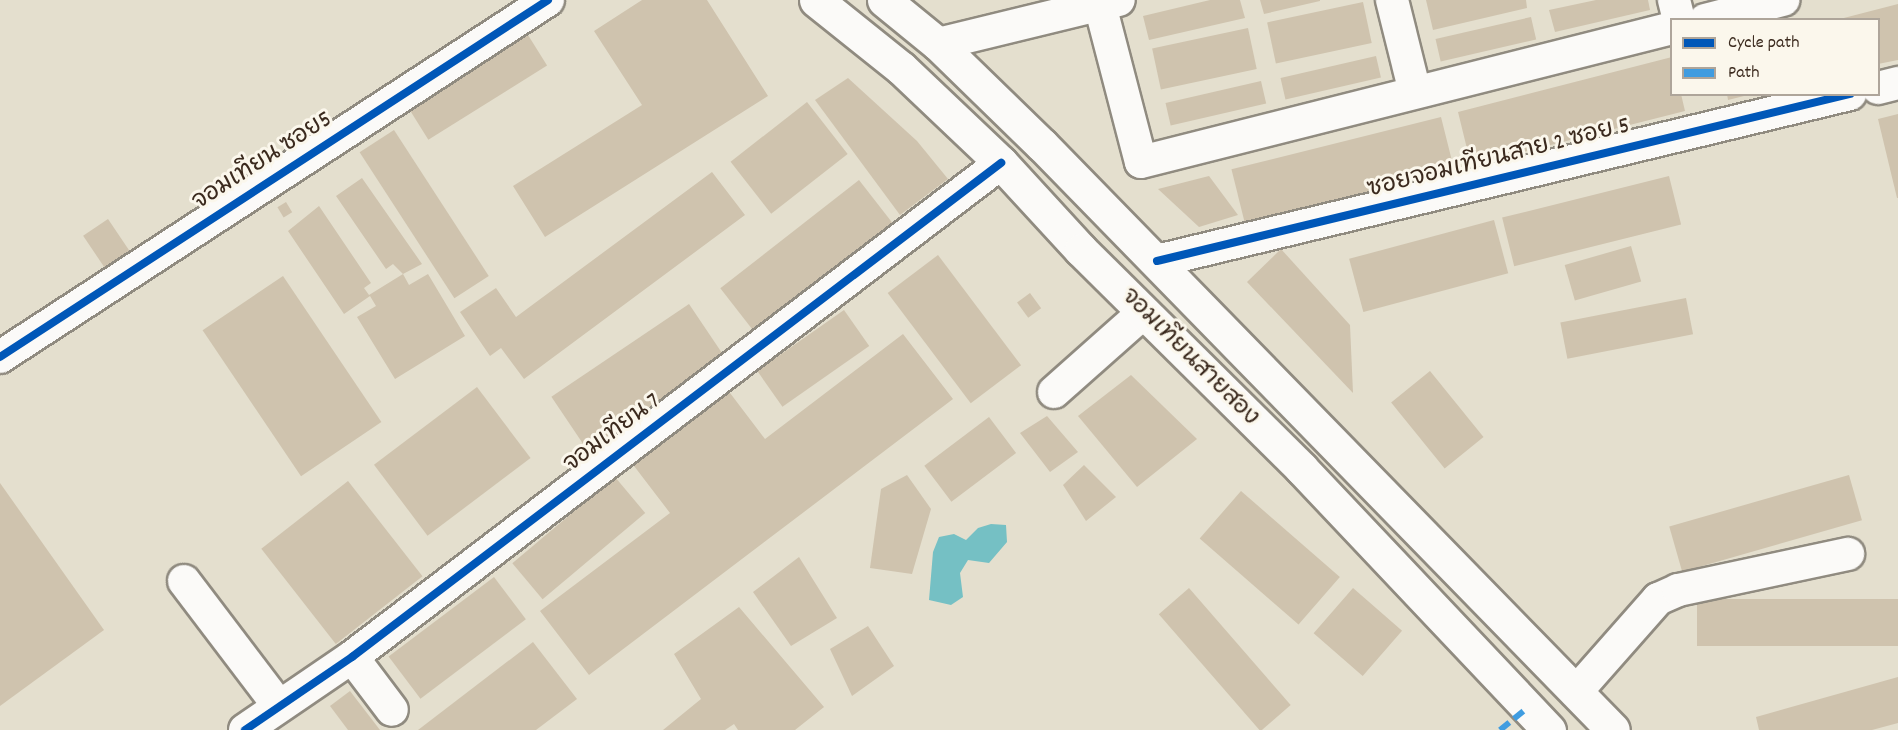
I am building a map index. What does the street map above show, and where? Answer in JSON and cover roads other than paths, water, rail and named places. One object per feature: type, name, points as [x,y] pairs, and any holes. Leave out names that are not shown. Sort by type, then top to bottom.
[{"type":"main road","name":"จอมเทียนสายสอง","points":[[816,0],[901,68],[1001,163],[1143,312],[1301,468],[1549,730]]},
{"type":"main road","name":"จอมเทียนสายสอง","points":[[884,0],[938,45],[1042,145],[1112,221],[1157,261],[1613,730]]},
{"type":"street","name":"จอมเทียน ซอย5","points":[[0,357],[144,254],[548,0]]},
{"type":"street","points":[[1392,0],[1415,93]]},
{"type":"street","points":[[1674,0],[1678,18]]},
{"type":"street","points":[[1713,18],[1783,0]]},
{"type":"street","points":[[938,45],[1110,2],[1141,162],[1670,28]]},
{"type":"street","points":[[1880,88],[1898,83]]},
{"type":"street","name":"ซอยจอมเทียนสาย 2 ซอย 5","points":[[1157,261],[1842,96]]},
{"type":"street","name":"จอมเทียน 7","points":[[245,730],[278,705],[352,657],[1001,163]]},
{"type":"street","points":[[1054,392],[1143,312]]},
{"type":"street","points":[[1576,692],[1658,599],[1678,590],[1848,554]]},
{"type":"street","points":[[184,581],[278,705]]},
{"type":"street","points":[[352,657],[392,710]]},
{"type":"water","points":[[991,524],[1006,525],[1007,542],[989,563],[968,560],[960,573],[963,597],[951,605],[929,600],[933,552],[939,537],[954,534],[966,540],[978,528]]}]
